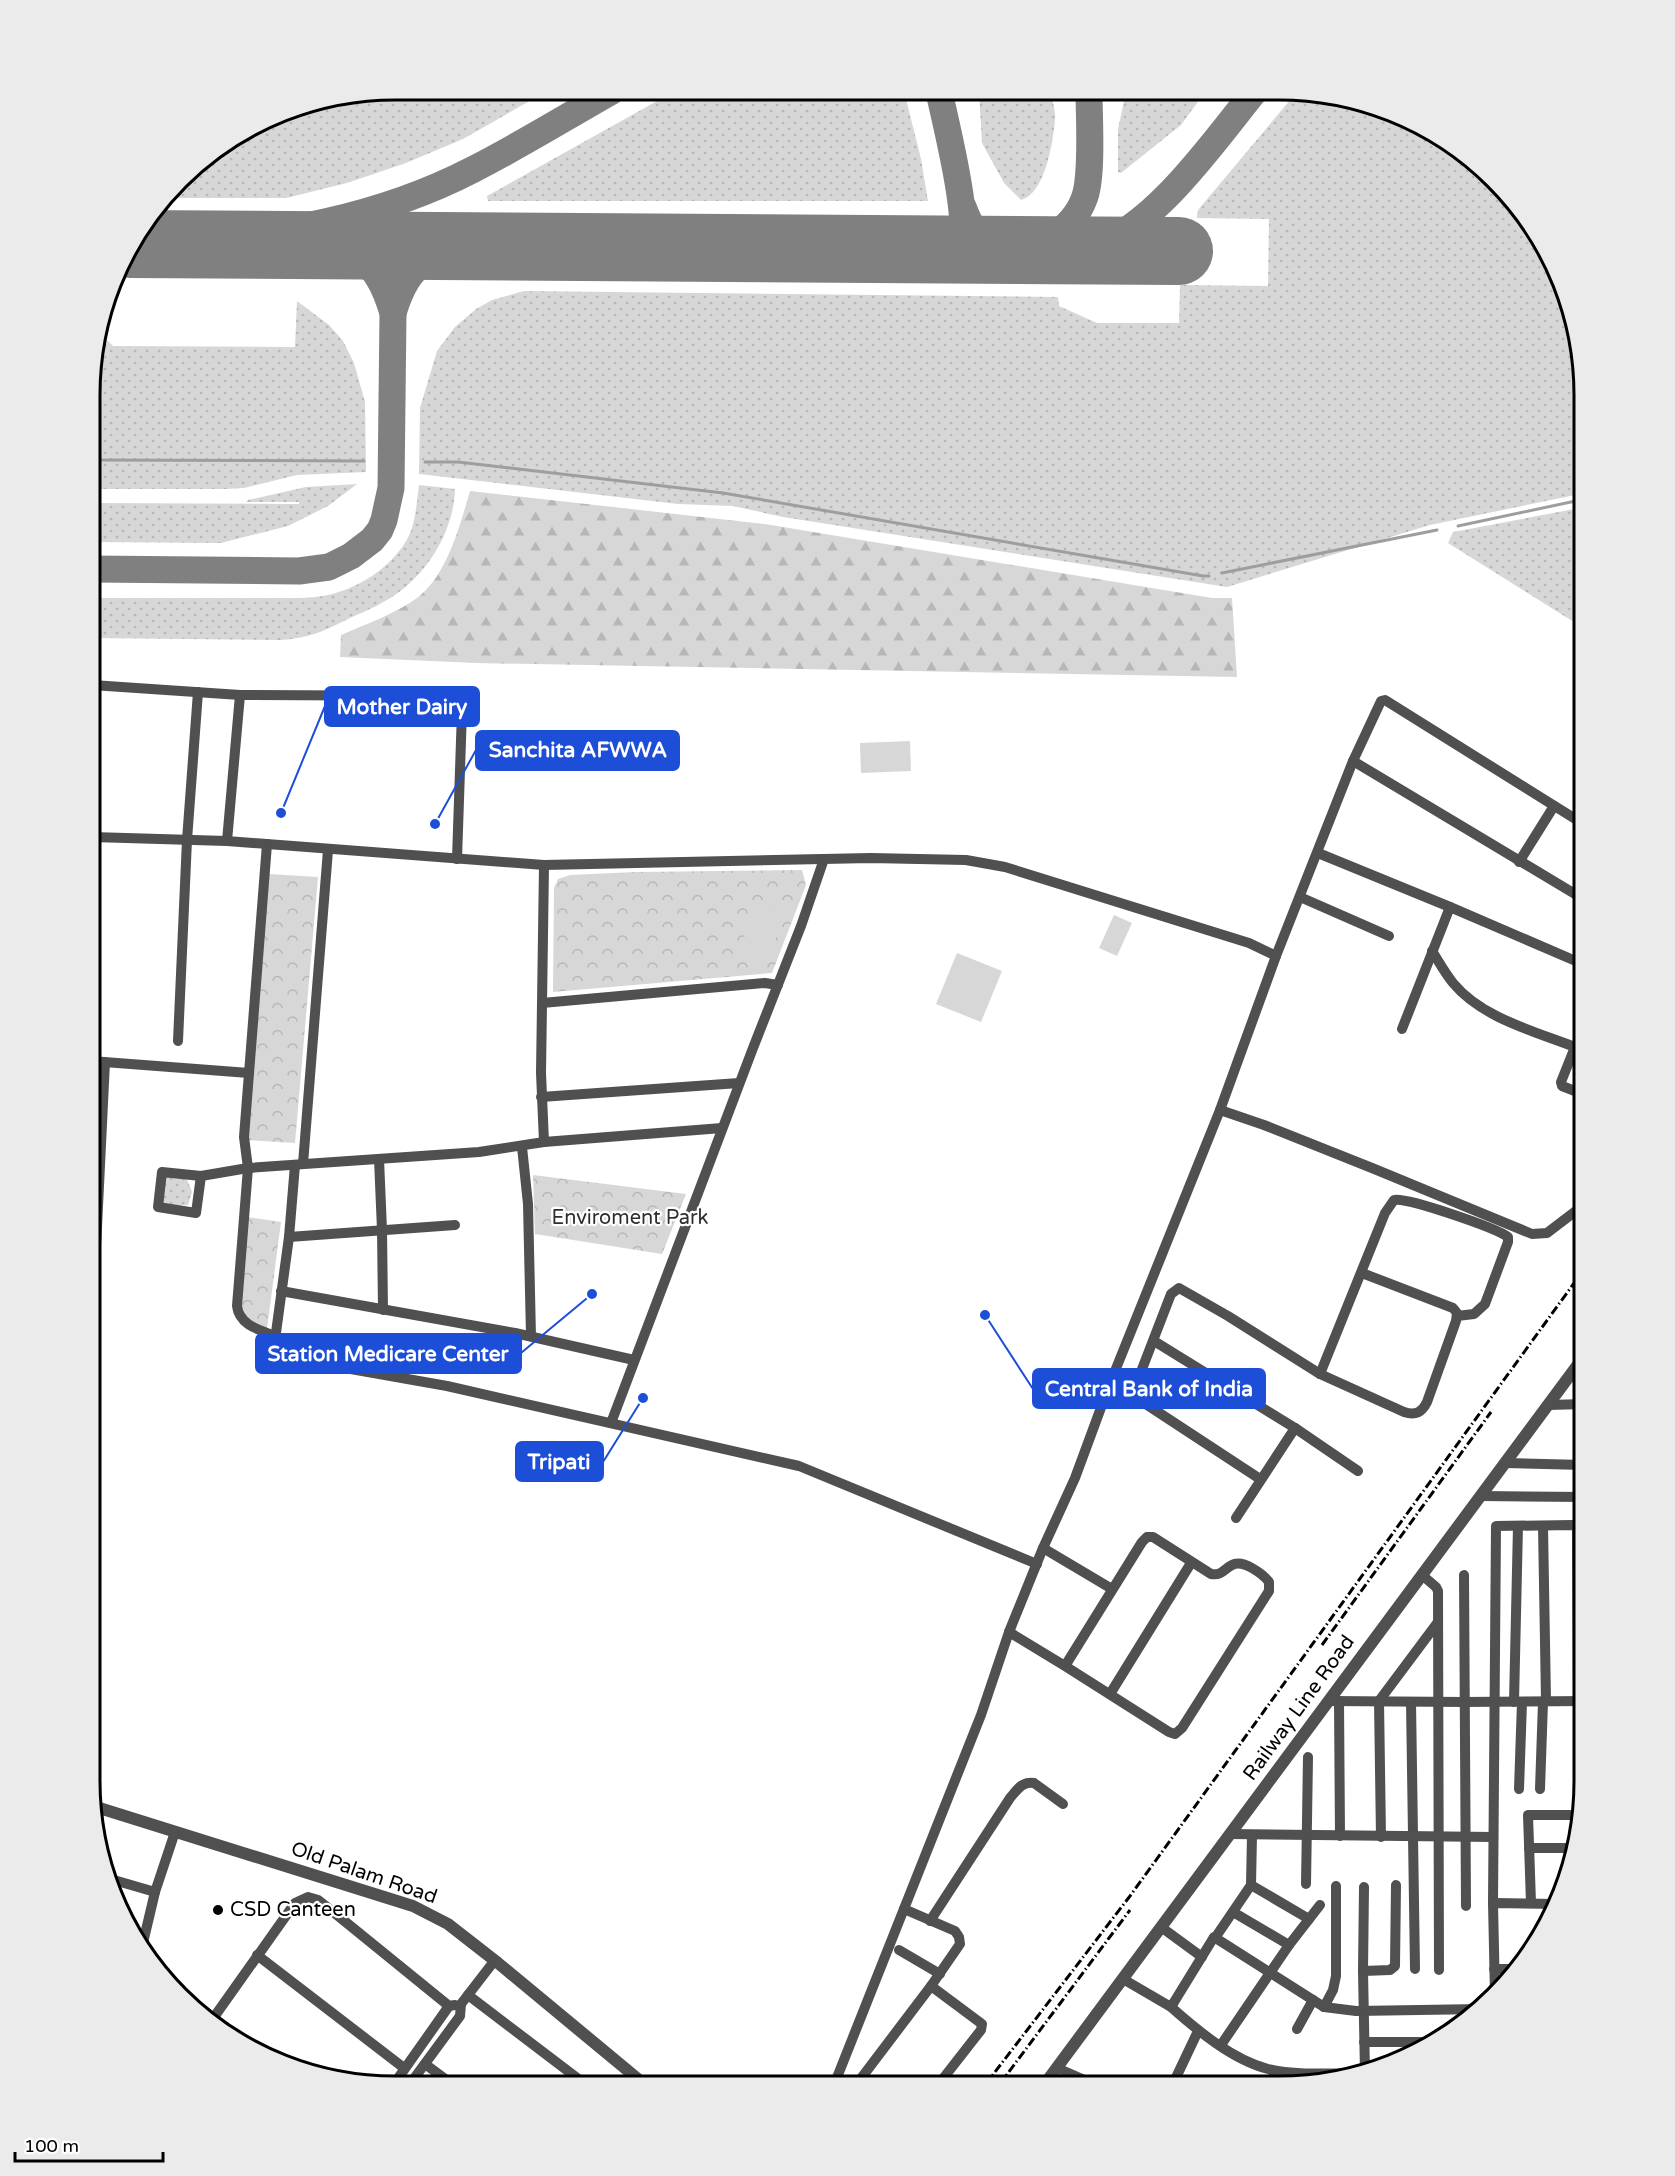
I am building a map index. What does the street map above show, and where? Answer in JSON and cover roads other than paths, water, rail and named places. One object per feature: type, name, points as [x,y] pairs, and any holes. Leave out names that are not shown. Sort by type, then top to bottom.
[{"type":"street","points":[[101,686],[240,695],[451,696],[457,699],[462,711],[457,859]]},
{"type":"street","points":[[178,1041],[186,840],[198,692]]},
{"type":"street","points":[[226,841],[240,695]]},
{"type":"street","points":[[838,2076],[981,1715],[1009,1632],[1036,1564],[1075,1478],[1109,1386],[1220,1110],[1276,956],[1353,761],[1383,700],[1574,818]]},
{"type":"street","points":[[1353,761],[1574,894]]},
{"type":"street","points":[[1519,862],[1554,806]]},
{"type":"street","points":[[101,837],[226,841],[544,865],[825,859],[977,861],[1005,867],[1249,944],[1276,956]]},
{"type":"street","points":[[267,844],[244,1137],[248,1168],[238,1311],[248,1324],[275,1336]]},
{"type":"street","points":[[328,850],[299,1165],[275,1336],[275,1345],[279,1354],[289,1359],[447,1386],[800,1466],[1036,1564]]},
{"type":"street","points":[[1318,853],[1574,960]]},
{"type":"street","points":[[611,1423],[825,859]]},
{"type":"street","points":[[544,865],[541,1097],[544,1142]]},
{"type":"street","points":[[1300,897],[1389,936]]},
{"type":"street","points":[[1402,1029],[1450,907]]},
{"type":"street","points":[[1432,951],[1453,983],[1480,1006],[1574,1047]]},
{"type":"street","points":[[542,1003],[765,983],[778,985]]},
{"type":"street","points":[[1574,1060],[1561,1084],[1574,1091]]},
{"type":"street","points":[[101,1061],[249,1073]]},
{"type":"street","points":[[101,1144],[105,1062]]},
{"type":"street","points":[[541,1097],[739,1083]]},
{"type":"street","points":[[1220,1110],[1264,1125],[1532,1234],[1547,1233],[1574,1212]]},
{"type":"street","points":[[201,1176],[196,1213],[158,1207],[162,1172],[201,1176],[248,1168],[479,1152],[544,1142],[722,1128]]},
{"type":"street","points":[[522,1147],[528,1204],[531,1336]]},
{"type":"street","points":[[379,1159],[383,1310]]},
{"type":"street","points":[[1320,1374],[1387,1208],[1396,1199],[1416,1203],[1506,1235],[1509,1242],[1485,1304],[1474,1314],[1457,1316]]},
{"type":"street","points":[[289,1237],[455,1226]]},
{"type":"street","points":[[1132,1395],[1171,1294],[1179,1288],[1320,1374],[1404,1412],[1416,1414],[1427,1402],[1457,1316],[1456,1311],[1362,1273]]},
{"type":"street","points":[[281,1291],[551,1339],[634,1360]]},
{"type":"street","points":[[1154,1341],[1295,1428],[1358,1471]]},
{"type":"street","name":"Railway Line Road","points":[[1051,2076],[1230,1834],[1334,1701],[1422,1575],[1574,1370]]},
{"type":"street","points":[[1109,1386],[1132,1395],[1260,1479]]},
{"type":"street","points":[[1548,1405],[1574,1404]]},
{"type":"street","points":[[1236,1518],[1295,1428]]},
{"type":"street","points":[[1504,1463],[1574,1465]]},
{"type":"street","points":[[1480,1496],[1574,1497]]},
{"type":"street","points":[[1494,1982],[1492,1903],[1495,1528],[1497,1526],[1574,1526]]},
{"type":"street","points":[[1518,1526],[1519,1789]]},
{"type":"street","points":[[1540,1789],[1544,1701],[1543,1526]]},
{"type":"street","points":[[1009,1632],[1168,1732],[1177,1733],[1269,1591],[1268,1580],[1245,1564],[1232,1565],[1217,1575],[1211,1574],[1153,1537],[1147,1537],[1065,1666]]},
{"type":"street","points":[[1043,1548],[1112,1589]]},
{"type":"street","points":[[1110,1694],[1191,1563]]},
{"type":"street","points":[[1422,1575],[1436,1587],[1438,1622],[1439,1970]]},
{"type":"street","points":[[1464,1575],[1466,1906]]},
{"type":"street","points":[[1381,1837],[1379,1701],[1438,1622]]},
{"type":"street","points":[[1341,1836],[1334,1701],[1574,1701]]},
{"type":"street","points":[[1411,1702],[1416,1969]]},
{"type":"street","points":[[1306,1884],[1308,1757]]},
{"type":"street","points":[[930,1921],[1019,1787],[1028,1782],[1034,1783],[1063,1804]]},
{"type":"street","name":"Old Palam Road","points":[[102,1809],[413,1906],[448,1924],[495,1960],[634,2076]]},
{"type":"street","points":[[1531,1903],[1528,1815],[1572,1815]]},
{"type":"street","points":[[145,1936],[155,1892],[175,1832]]},
{"type":"street","points":[[1230,1834],[1493,1837]]},
{"type":"street","points":[[1171,2007],[1251,1885],[1252,1835]]},
{"type":"street","points":[[1529,1848],[1566,1848]]},
{"type":"street","points":[[118,1881],[155,1892]]},
{"type":"street","points":[[1251,1885],[1309,1919]]},
{"type":"street","points":[[1363,1971],[1390,1970],[1395,1966],[1396,1885]]},
{"type":"street","points":[[1324,2007],[1333,1990],[1336,1976],[1336,1886]]},
{"type":"street","points":[[1365,1887],[1363,1971],[1365,2063]]},
{"type":"street","points":[[216,2015],[295,1903],[308,1897],[318,1900],[449,2006]]},
{"type":"street","points":[[1492,1903],[1547,1904]]},
{"type":"street","points":[[1221,2045],[1289,1945],[1320,1905]]},
{"type":"street","points":[[863,2076],[959,1947],[959,1937],[955,1931],[904,1910]]},
{"type":"street","points":[[1233,1912],[1289,1945]]},
{"type":"street","points":[[1161,1927],[1202,1957]]},
{"type":"street","points":[[1215,1938],[1324,2007],[1363,2011],[1466,2009]]},
{"type":"street","points":[[899,1950],[940,1974]]},
{"type":"street","points":[[257,1955],[404,2068]]},
{"type":"street","points":[[416,2076],[460,2016],[464,2000],[495,1960]]},
{"type":"street","points":[[1494,1969],[1506,1969]]},
{"type":"street","points":[[1123,1979],[1171,2007],[1198,2031],[1259,2067],[1275,2071],[1324,2072]]},
{"type":"street","points":[[931,1986],[982,2024],[981,2030],[945,2076]]},
{"type":"street","points":[[399,2076],[449,2006],[464,2000]]},
{"type":"street","points":[[464,2000],[573,2076]]},
{"type":"street","points":[[1297,2029],[1312,2000]]},
{"type":"street","points":[[1177,2076],[1198,2031]]},
{"type":"street","points":[[1364,2042],[1416,2042]]},
{"type":"street","points":[[425,2064],[441,2076]]},
{"type":"street","points":[[1057,2068],[1075,2076]]},
{"type":"street","points":[[1274,2076],[1275,2071]]},
{"type":"waterway","points":[[101,460],[364,461]]},
{"type":"waterway","points":[[425,462],[458,462],[723,493],[1209,576]]},
{"type":"waterway","points":[[1458,526],[1574,501]]},
{"type":"waterway","points":[[1222,573],[1437,530]]},
{"type":"railway","points":[[992,2076],[1130,1896],[1574,1283]]},
{"type":"railway","points":[[1322,1645],[1491,1412]]},
{"type":"railway","points":[[1006,2076],[1130,1910]]},
{"type":"place","name":"Mother Dairy","points":[[281,813]]},
{"type":"place","name":"Sanchita AFWWA","points":[[435,824]]},
{"type":"place","name":"Station Medicare Center","points":[[592,1294]]},
{"type":"place","name":"Central Bank of India","points":[[985,1315]]},
{"type":"place","name":"Tripati","points":[[643,1398]]},
{"type":"place","name":"CSD Canteen","points":[[218,1910]]},
{"type":"park label","name":"Enviroment Park","points":[[630,1218]]}]
